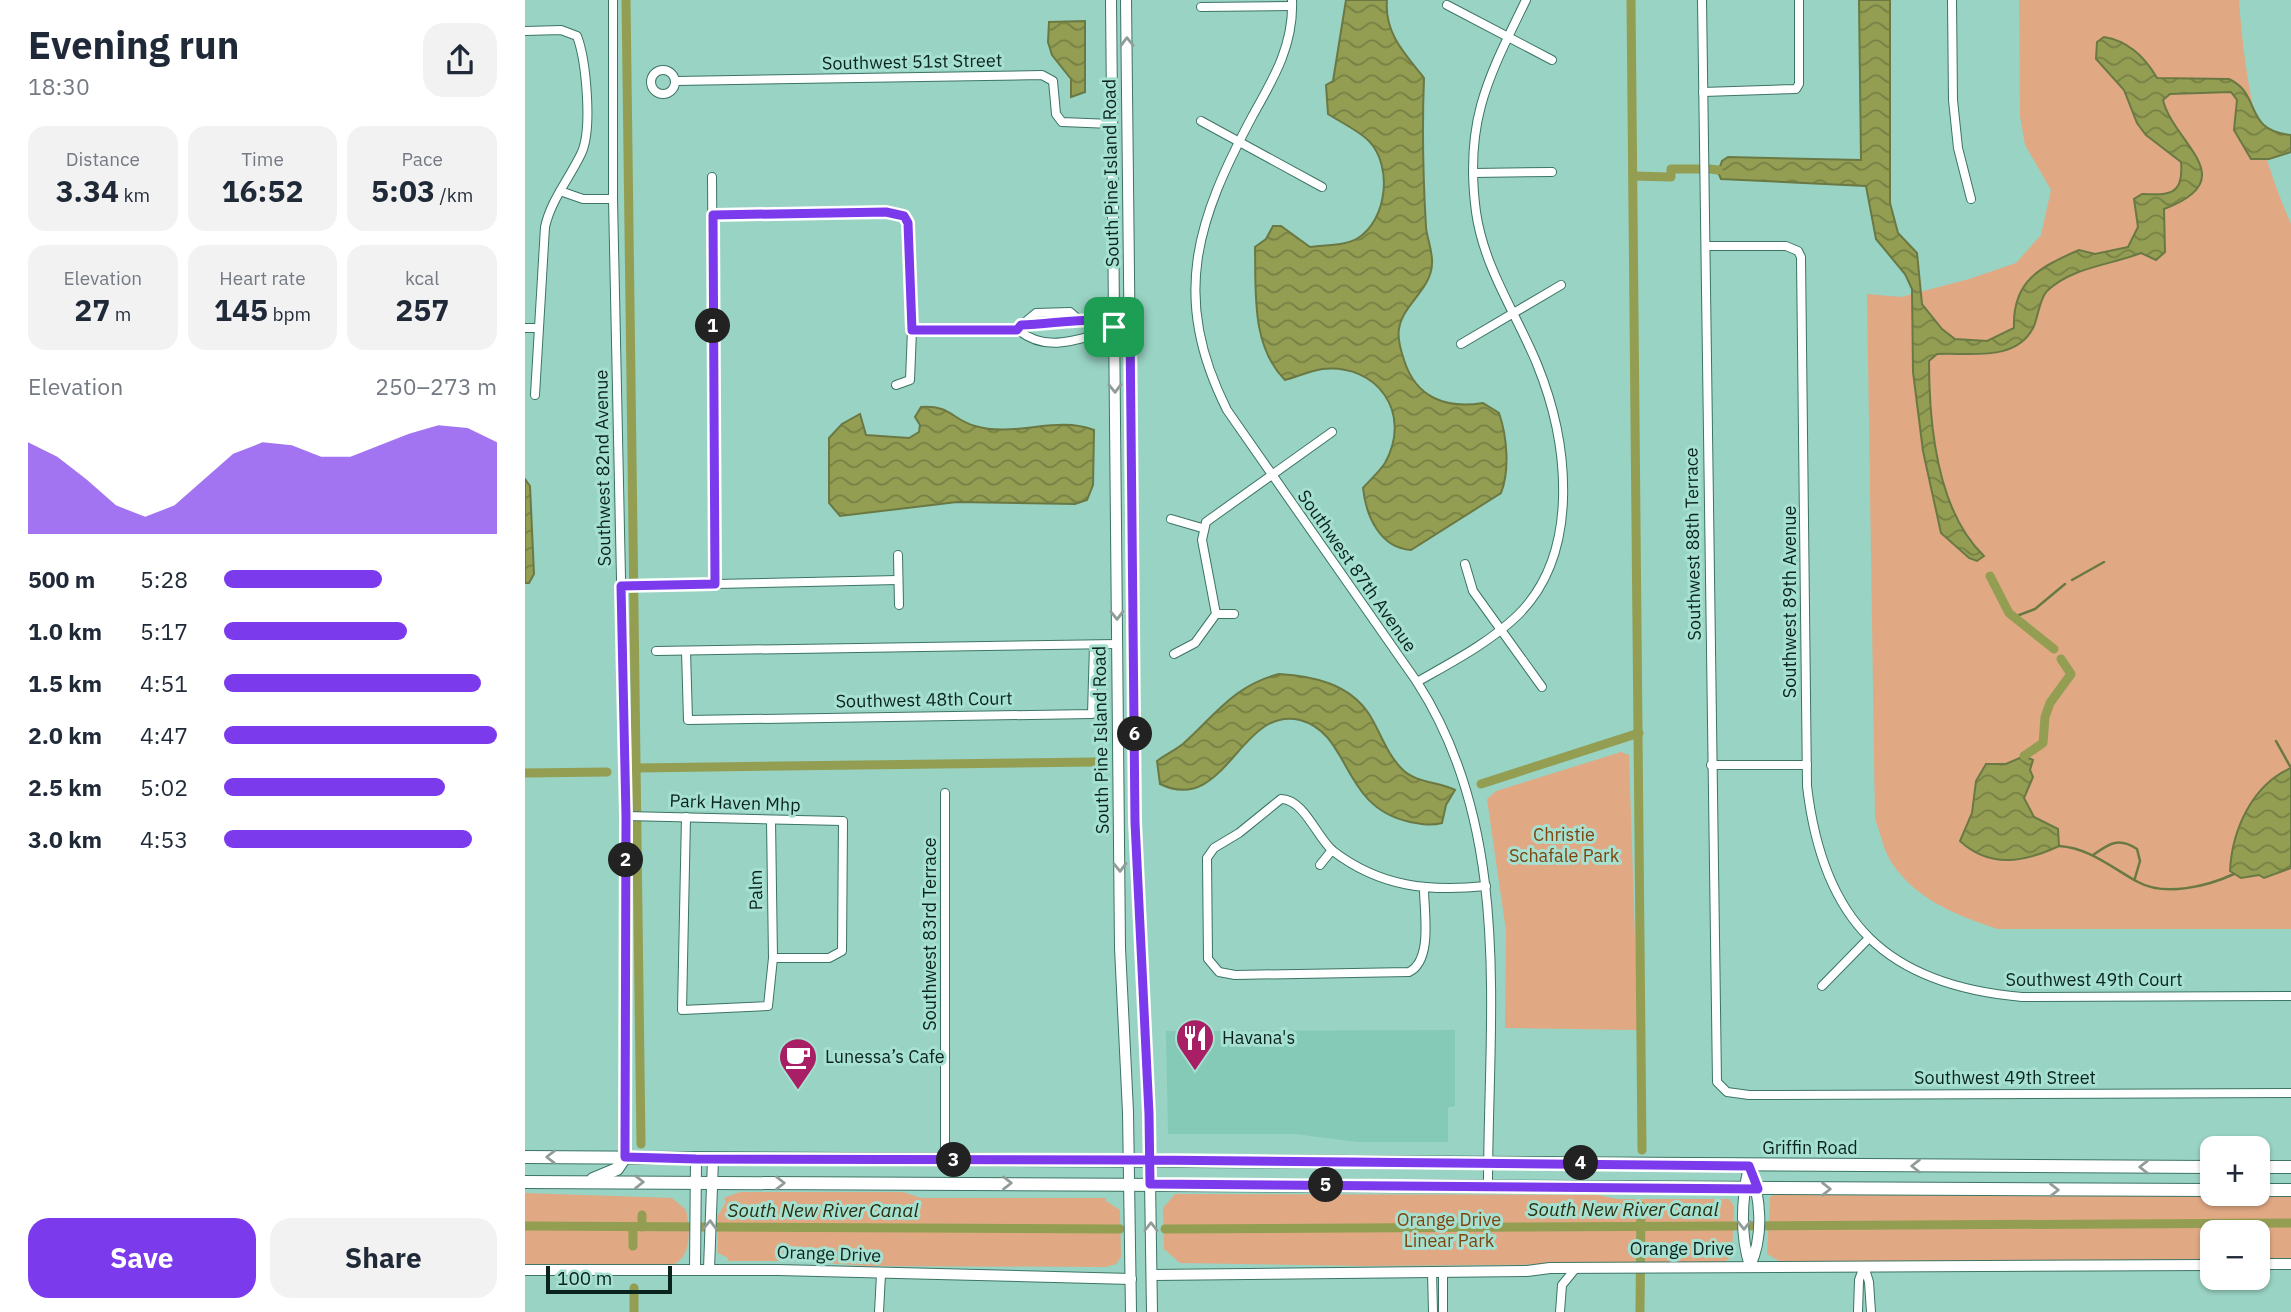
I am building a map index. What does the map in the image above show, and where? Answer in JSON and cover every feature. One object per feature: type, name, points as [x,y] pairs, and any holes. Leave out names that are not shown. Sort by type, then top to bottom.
[{"type":"main road","name":"South Pine Island Road","points":[[1111,0],[1111,327],[1120,948],[1130,1184],[1131,1312]]},
{"type":"main road","name":"South Pine Island Road","points":[[1126,0],[1135,822],[1150,1160],[1152,1312]]},
{"type":"main road","points":[[1116,540],[1132,540]]},
{"type":"main road","name":"Griffin Road","points":[[525,1157],[2200,1167]]},
{"type":"main road","points":[[583,1182],[610,1173],[625,1157]]},
{"type":"main road","points":[[695,1269],[696,1159]]},
{"type":"main road","points":[[709,1269],[713,1159]]},
{"type":"main road","points":[[1749,1166],[1744,1196],[1744,1248],[1750,1266]]},
{"type":"main road","points":[[1749,1166],[1758,1196],[1758,1248],[1750,1266]]},
{"type":"main road","points":[[2270,1167],[2291,1167]]},
{"type":"main road","points":[[525,1182],[1489,1185],[1744,1196],[2200,1190]]},
{"type":"main road","points":[[2270,1190],[2291,1190]]},
{"type":"main road","points":[[2270,1264],[2291,1264]]},
{"type":"main road","name":"Orange Drive","points":[[1152,1275],[1628,1267],[2200,1265]]},
{"type":"main road","name":"Orange Drive","points":[[525,1270],[709,1269],[1131,1279]]},
{"type":"street","name":"Southwest 82nd Avenue","points":[[613,0],[613,199],[625,586],[625,1157]]},
{"type":"street","points":[[1417,682],[1501,630],[1518,615],[1543,582],[1557,545],[1562,505],[1557,438],[1548,398],[1537,363],[1485,252],[1477,215],[1473,173],[1481,103],[1491,70],[1526,0]]},
{"type":"street","name":"Southwest 88th Terrace","points":[[1702,0],[1714,1073],[1720,1087]]},
{"type":"street","points":[[1703,92],[1796,89],[1799,84],[1799,0]]},
{"type":"street","points":[[1952,0],[1958,148],[1971,199]]},
{"type":"street","points":[[1201,7],[1292,3]]},
{"type":"street","name":"Southwest 87th Avenue","points":[[1292,3],[1283,58],[1239,142],[1205,216],[1196,273],[1196,313],[1204,352],[1219,394],[1271,475],[1417,682],[1441,724],[1462,774],[1479,838],[1486,886],[1489,959],[1489,1185]]},
{"type":"street","points":[[1447,5],[1552,60]]},
{"type":"street","points":[[525,31],[561,30],[577,36],[584,54],[586,142],[549,210],[545,228],[535,395]]},
{"type":"street","name":"Southwest 51st Street","points":[[676,81],[1042,75],[1053,81],[1056,114],[1062,122],[1112,124]]},
{"type":"street","points":[[1201,121],[1322,187]]},
{"type":"street","points":[[1473,173],[1552,172]]},
{"type":"street","points":[[712,177],[715,584]]},
{"type":"street","points":[[560,191],[583,199],[613,199]]},
{"type":"street","points":[[713,215],[886,212],[904,216],[908,223],[912,330],[910,380],[896,385]]},
{"type":"street","name":"Southwest 89th Avenue","points":[[1706,246],[1786,246],[1798,251],[1803,274],[1807,765],[1810,806],[1821,860],[1841,902],[1869,938]]},
{"type":"street","points":[[1461,344],[1561,285]]},
{"type":"street","points":[[1041,341],[1049,312]]},
{"type":"street","points":[[1019,327],[1036,313],[1070,312],[1079,319]]},
{"type":"street","points":[[912,330],[1019,327],[1079,319],[1102,320],[1111,327]]},
{"type":"street","points":[[1019,327],[1041,341],[1056,346],[1102,333],[1111,327],[1130,327]]},
{"type":"street","points":[[525,328],[538,328]]},
{"type":"street","points":[[1174,654],[1195,643],[1216,614],[1202,528],[1212,516],[1332,432]]},
{"type":"street","points":[[1171,519],[1202,528]]},
{"type":"street","points":[[898,555],[899,605]]},
{"type":"street","points":[[1465,564],[1473,591],[1542,687]]},
{"type":"street","points":[[625,586],[898,580]]},
{"type":"street","points":[[1216,614],[1234,614]]},
{"type":"street","points":[[656,650],[1117,644]]},
{"type":"street","name":"Southwest 48th Court","points":[[686,651],[688,720],[1092,714],[1094,645]]},
{"type":"street","points":[[1711,765],[1807,765]]},
{"type":"street","name":"Southwest 83rd Terrace","points":[[945,793],[945,1160]]},
{"type":"street","points":[[1424,889],[1423,953],[1414,970],[1394,974],[1235,975],[1219,972],[1212,967],[1206,953],[1206,863],[1210,852],[1248,827],[1271,806],[1286,799],[1294,803],[1332,850],[1378,876],[1424,889],[1486,886]]},
{"type":"street","name":"Park Haven Mhp","points":[[626,816],[843,821],[842,951],[829,958],[773,958]]},
{"type":"street","name":"Palm","points":[[686,817],[682,1010],[768,1006],[773,958],[771,820]]},
{"type":"street","points":[[1320,865],[1332,850]]},
{"type":"street","points":[[1822,986],[1869,938]]},
{"type":"street","name":"Southwest 49th Court","points":[[1869,938],[1905,966],[1927,977],[1984,994],[2022,997],[2291,996]]},
{"type":"street","name":"Southwest 49th Street","points":[[1720,1087],[1733,1094],[1749,1095],[2291,1093]]},
{"type":"street","points":[[1858,1312],[1859,1280],[1864,1266]]},
{"type":"street","points":[[1864,1266],[1869,1282],[1871,1312]]},
{"type":"street","points":[[1560,1312],[1562,1285],[1576,1268]]},
{"type":"street","points":[[1433,1312],[1438,1272]]},
{"type":"street","points":[[1438,1272],[1443,1312]]},
{"type":"street","points":[[879,1312],[881,1274]]},
{"type":"shaded area","points":[[1455,1030],[1455,1106],[1448,1107],[1448,1142],[1358,1142],[1295,1134],[1168,1134],[1166,1031]]},
{"type":"green space","points":[[2019,0],[2239,0],[2245,60],[2255,115],[2270,168],[2291,224],[2291,929],[1998,929],[1937,904],[1911,885],[1890,860],[1875,819],[1867,294],[1901,297],[1969,279],[2016,263],[2041,235],[2051,190],[2025,145],[2020,116]]},
{"type":"green space","name":"Christie Schafale Park","points":[[1621,752],[1629,755],[1638,1030],[1505,1028],[1506,931],[1487,799],[1496,791]]},
{"type":"green space","points":[[740,1192],[903,1192],[921,1198],[1106,1198],[1106,1201],[1120,1210],[1121,1257],[1116,1264],[1106,1267],[867,1266],[800,1261],[728,1261],[728,1258],[718,1253],[717,1217],[726,1202],[724,1198]]},
{"type":"green space","points":[[525,1193],[672,1198],[686,1210],[689,1234],[686,1251],[677,1263],[669,1266],[525,1267]]},
{"type":"green space","name":"Orange Drive Linear Park","points":[[1175,1194],[1598,1195],[1617,1199],[1729,1199],[1734,1206],[1732,1257],[1722,1263],[1365,1266],[1180,1263],[1164,1249],[1163,1208]]},
{"type":"green space","points":[[2200,1196],[2200,1206],[2270,1206],[2270,1196],[2291,1196],[2291,1260],[2270,1260],[2270,1220],[2200,1220],[2200,1260],[1781,1262],[1767,1254],[1770,1197]]},
{"type":"water","points":[[1346,0],[1387,0],[1392,33],[1424,78],[1424,190],[1432,264],[1427,282],[1401,320],[1399,337],[1404,360],[1416,384],[1434,398],[1457,404],[1483,403],[1499,413],[1506,442],[1506,474],[1501,493],[1411,550],[1400,548],[1383,537],[1371,519],[1363,488],[1385,463],[1393,444],[1395,426],[1385,395],[1359,374],[1342,369],[1322,369],[1285,380],[1266,351],[1258,318],[1255,247],[1266,239],[1273,226],[1281,226],[1310,247],[1341,244],[1353,241],[1368,230],[1381,206],[1384,178],[1377,152],[1365,137],[1328,114],[1326,85],[1333,81]]},
{"type":"water","points":[[1859,0],[1890,0],[1890,203],[1898,233],[1917,253],[1922,304],[1942,329],[1955,339],[1987,341],[2014,328],[2018,298],[2031,278],[2052,263],[2079,250],[2095,254],[2128,247],[2138,227],[2134,199],[2142,194],[2173,191],[2180,181],[2181,162],[2146,135],[2137,123],[2124,90],[2096,59],[2097,42],[2104,37],[2121,42],[2135,51],[2157,78],[2229,79],[2246,94],[2266,127],[2291,135],[2291,152],[2269,159],[2251,159],[2234,130],[2237,100],[2231,92],[2170,94],[2163,100],[2169,116],[2198,159],[2202,173],[2199,185],[2188,197],[2164,209],[2165,252],[2156,260],[2141,253],[2080,272],[2057,283],[2045,294],[2034,326],[2016,346],[1991,353],[1937,354],[1929,361],[1931,411],[1939,465],[1956,515],[1968,537],[1984,556],[1977,561],[1969,558],[1941,533],[1923,451],[1913,372],[1912,289],[1905,274],[1876,239],[1866,186],[1721,179],[1718,172],[1722,161],[1728,157],[1861,160]]},
{"type":"water","points":[[1085,21],[1085,92],[1071,97],[1071,79],[1052,55],[1048,42],[1049,22]]},
{"type":"water","points":[[921,407],[939,408],[967,423],[990,429],[1065,425],[1094,430],[1093,485],[1087,500],[1075,504],[957,502],[840,516],[829,503],[829,438],[842,424],[860,414],[866,435],[909,438],[919,432],[920,425],[915,417]]},
{"type":"water","points":[[525,479],[530,486],[534,574],[529,583],[525,583]]},
{"type":"water","points":[[1279,674],[1330,684],[1351,695],[1361,704],[1392,756],[1407,774],[1455,790],[1446,805],[1442,823],[1430,825],[1410,822],[1387,814],[1371,802],[1358,787],[1329,740],[1317,728],[1300,720],[1279,720],[1262,728],[1217,774],[1201,785],[1183,790],[1160,784],[1157,761],[1184,743],[1238,693],[1250,685]]},
{"type":"water","points":[[2024,756],[2033,760],[2030,770],[2033,777],[2024,798],[2034,817],[2058,829],[2059,846],[2021,859],[1983,856],[1960,841],[1972,813],[1976,781],[1986,764],[2006,764]]},
{"type":"water","points":[[2291,768],[2291,868],[2264,878],[2259,875],[2241,878],[2230,871],[2240,825],[2255,797],[2265,785]]},
{"type":"waterway","points":[[626,0],[641,1144]]},
{"type":"waterway","points":[[1631,0],[1642,1150]]},
{"type":"waterway","points":[[1633,176],[1671,177],[1671,169],[1699,169]]},
{"type":"waterway","points":[[1710,169],[1718,170]]},
{"type":"waterway","points":[[2072,580],[2104,562]]},
{"type":"waterway","points":[[1990,576],[2009,613],[2054,649]]},
{"type":"waterway","points":[[2014,617],[2035,609],[2065,584]]},
{"type":"waterway","points":[[2024,756],[2043,743],[2045,717],[2050,703],[2071,674],[2061,659]]},
{"type":"waterway","points":[[1481,784],[1639,733]]},
{"type":"waterway","points":[[2276,741],[2291,768]]},
{"type":"waterway","points":[[637,768],[1094,762]]},
{"type":"waterway","points":[[525,773],[607,772]]},
{"type":"waterway","points":[[2093,855],[2115,843],[2131,845],[2137,849],[2140,861],[2135,878]]},
{"type":"waterway","points":[[2059,846],[2081,850],[2138,882],[2161,889],[2199,886],[2234,874]]},
{"type":"waterway","points":[[1640,1312],[1641,1206]]},
{"type":"waterway","points":[[642,1215],[642,1227]]},
{"type":"waterway","name":"South New River Canal","points":[[1165,1229],[2291,1223]]},
{"type":"waterway","name":"South New River Canal","points":[[525,1226],[1120,1229]]},
{"type":"waterway","points":[[633,1227],[633,1246]]},
{"type":"waterway","points":[[634,1288],[634,1312]]},
{"type":"place","name":"Havana's","points":[[1195,1072]]},
{"type":"place","name":"Lunessa’s Cafe","points":[[798,1091]]},
{"type":"route","points":[[1114,327],[1108,327],[1102,320],[1079,319],[1069,323],[1021,325],[1017,330],[912,330],[908,223],[904,216],[886,212],[713,215],[715,584],[621,586],[626,816],[625,1157],[696,1159],[1150,1160],[1488,1162],[1749,1166],[1758,1189],[1150,1184],[1150,1160],[1149,1114],[1135,822],[1130,327],[1114,327]]}]
